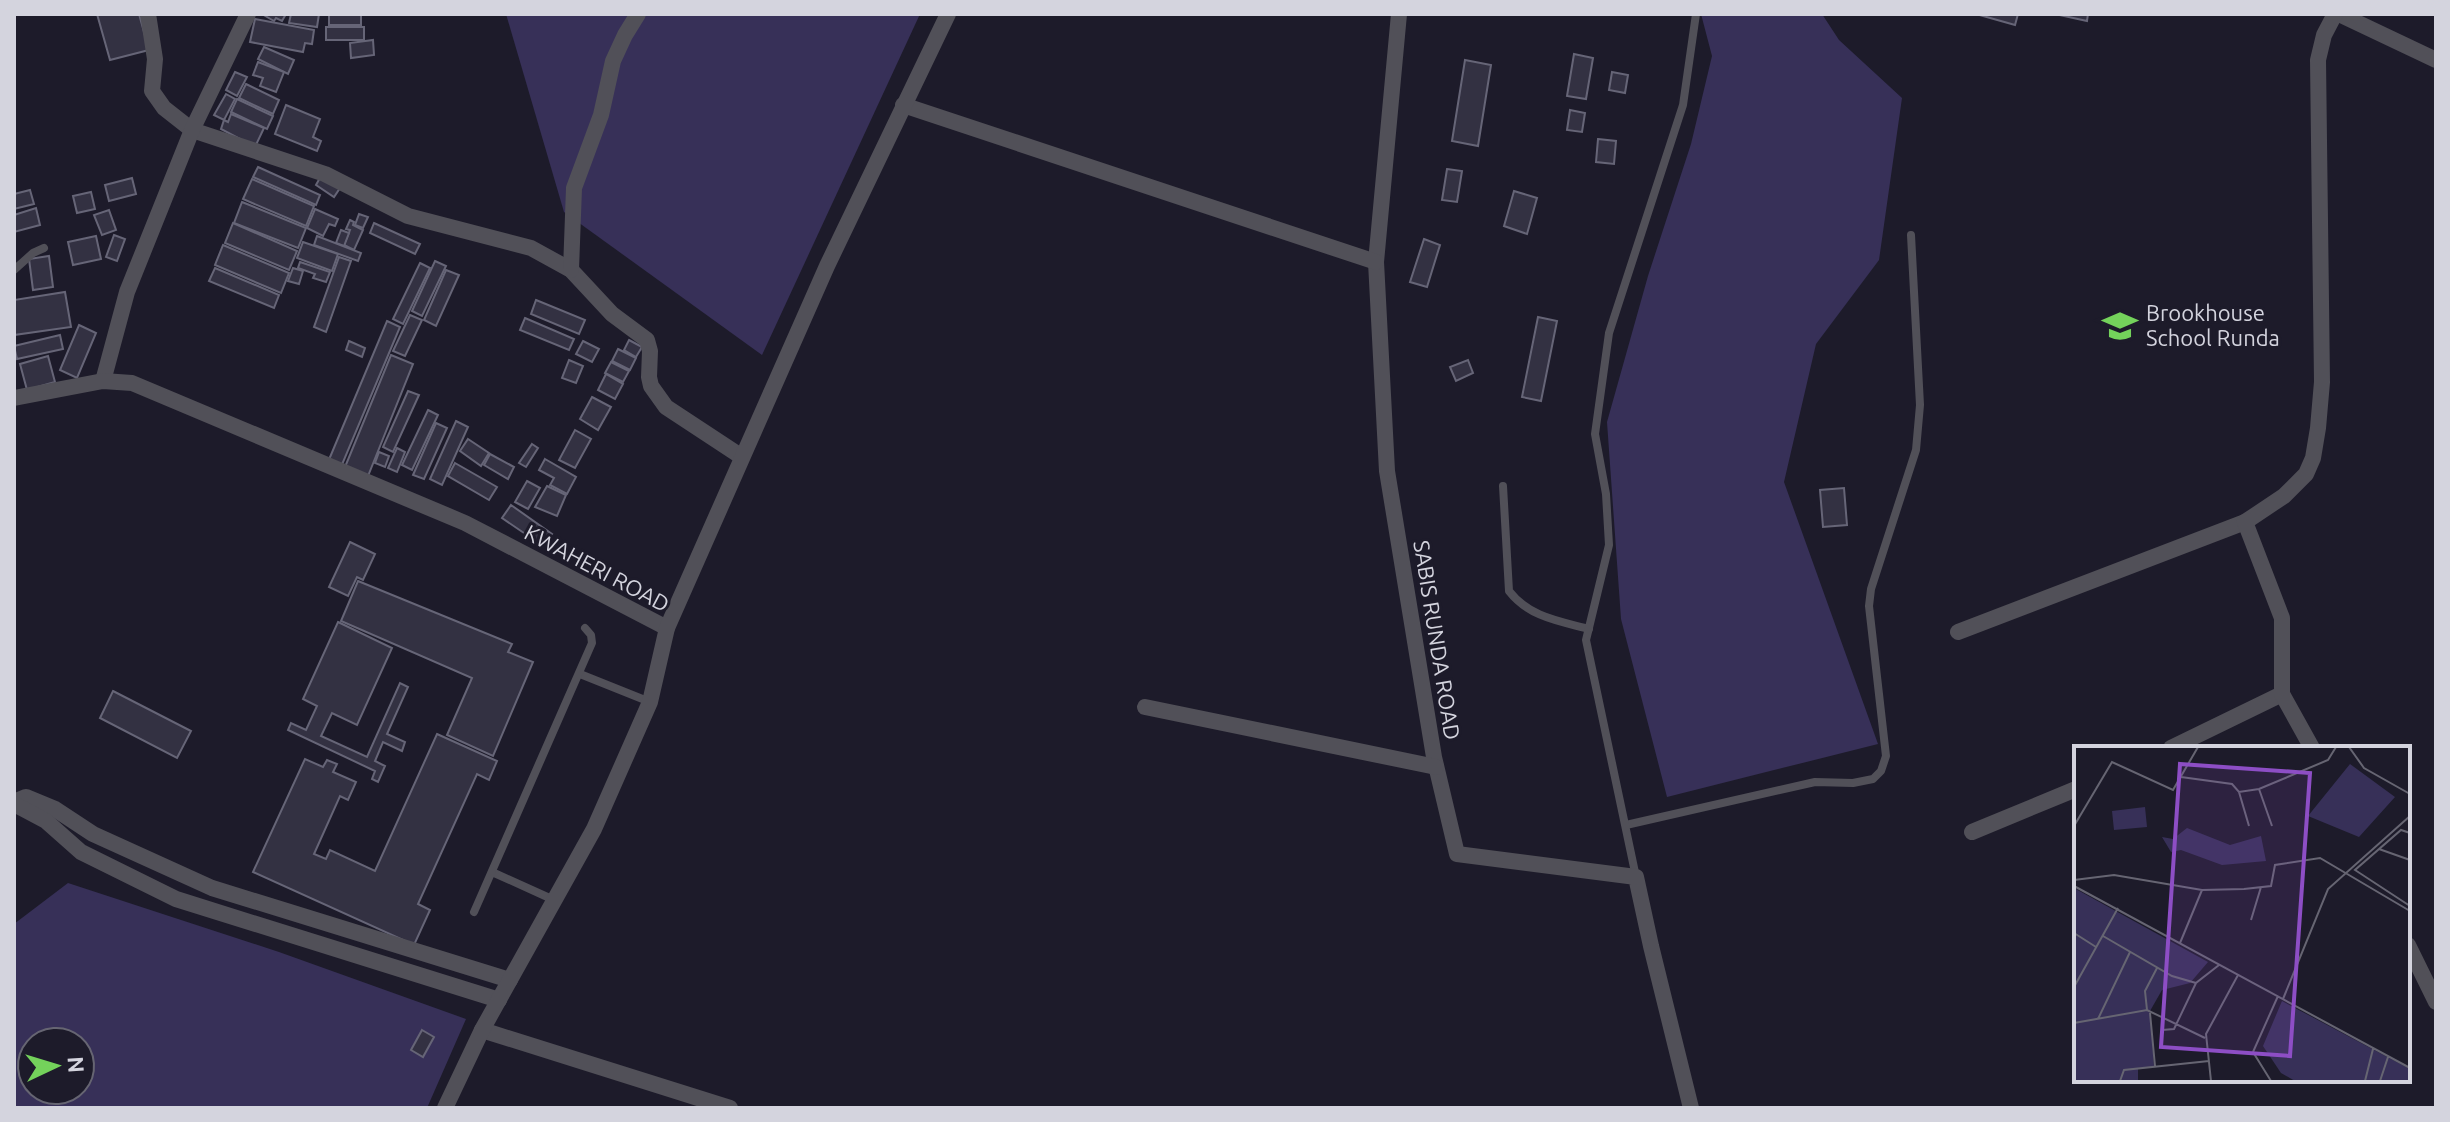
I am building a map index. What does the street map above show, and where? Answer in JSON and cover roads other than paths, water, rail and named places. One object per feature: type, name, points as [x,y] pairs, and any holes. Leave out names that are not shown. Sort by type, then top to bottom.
[{"type":"street","points":[[148,14],[155,59],[152,91],[164,108],[192,130],[325,174],[408,216],[531,248],[571,270],[612,314],[647,340],[651,386],[666,407],[742,457]]},
{"type":"street","points":[[103,381],[127,292],[192,130],[248,14]]},
{"type":"street","points":[[571,270],[574,188],[601,115],[613,61],[638,14]]},
{"type":"street","points":[[667,628],[827,266],[948,14]]},
{"type":"street","name":"SABIS RUNDA ROAD","points":[[1399,14],[1376,262],[1387,471],[1436,767],[1457,854],[1636,877]]},
{"type":"street","points":[[1958,632],[2245,522],[2284,496],[2306,474],[2313,458],[2322,382],[2318,60],[2324,35],[2337,14],[2436,60]]},
{"type":"street","points":[[903,105],[1376,262]]},
{"type":"street","name":"KWAHERI ROAD","points":[[14,398],[103,381],[132,383],[465,523],[667,628],[650,702],[594,829],[482,1030],[445,1108]]},
{"type":"street","points":[[2245,522],[2282,618],[2282,694],[2311,746]]},
{"type":"street","points":[[2175,746],[2282,694]]},
{"type":"street","points":[[1145,707],[1436,767]]},
{"type":"street","points":[[1972,832],[2074,790]]},
{"type":"street","points":[[14,803],[26,797],[55,809],[93,834],[212,888],[510,980]]},
{"type":"street","points":[[14,803],[46,821],[81,852],[176,899],[499,1000]]},
{"type":"street","points":[[176,899],[183,876]]},
{"type":"street","points":[[1636,877],[1691,1108]]},
{"type":"street","points":[[2410,949],[2436,1002]]},
{"type":"street","points":[[482,1030],[730,1108]]},
{"type":"lane","points":[[1636,877],[1586,640],[1609,545],[1606,494],[1595,434],[1609,333],[1683,105],[1696,14]]},
{"type":"lane","points":[[1626,825],[1815,782],[1853,783],[1873,779],[1881,771],[1886,756],[1869,606],[1871,589],[1916,450],[1920,405],[1911,235]]},
{"type":"lane","points":[[14,270],[33,253],[44,248]]},
{"type":"lane","points":[[1503,486],[1509,591],[1519,604],[1534,614],[1589,629]]},
{"type":"lane","points":[[474,912],[580,674],[592,643],[591,635],[585,628]]},
{"type":"lane","points":[[580,674],[650,702]]},
{"type":"lane","points":[[492,872],[555,900]]},
{"type":"place","name":"Brookhouse School Runda","points":[[2120,326]]}]
